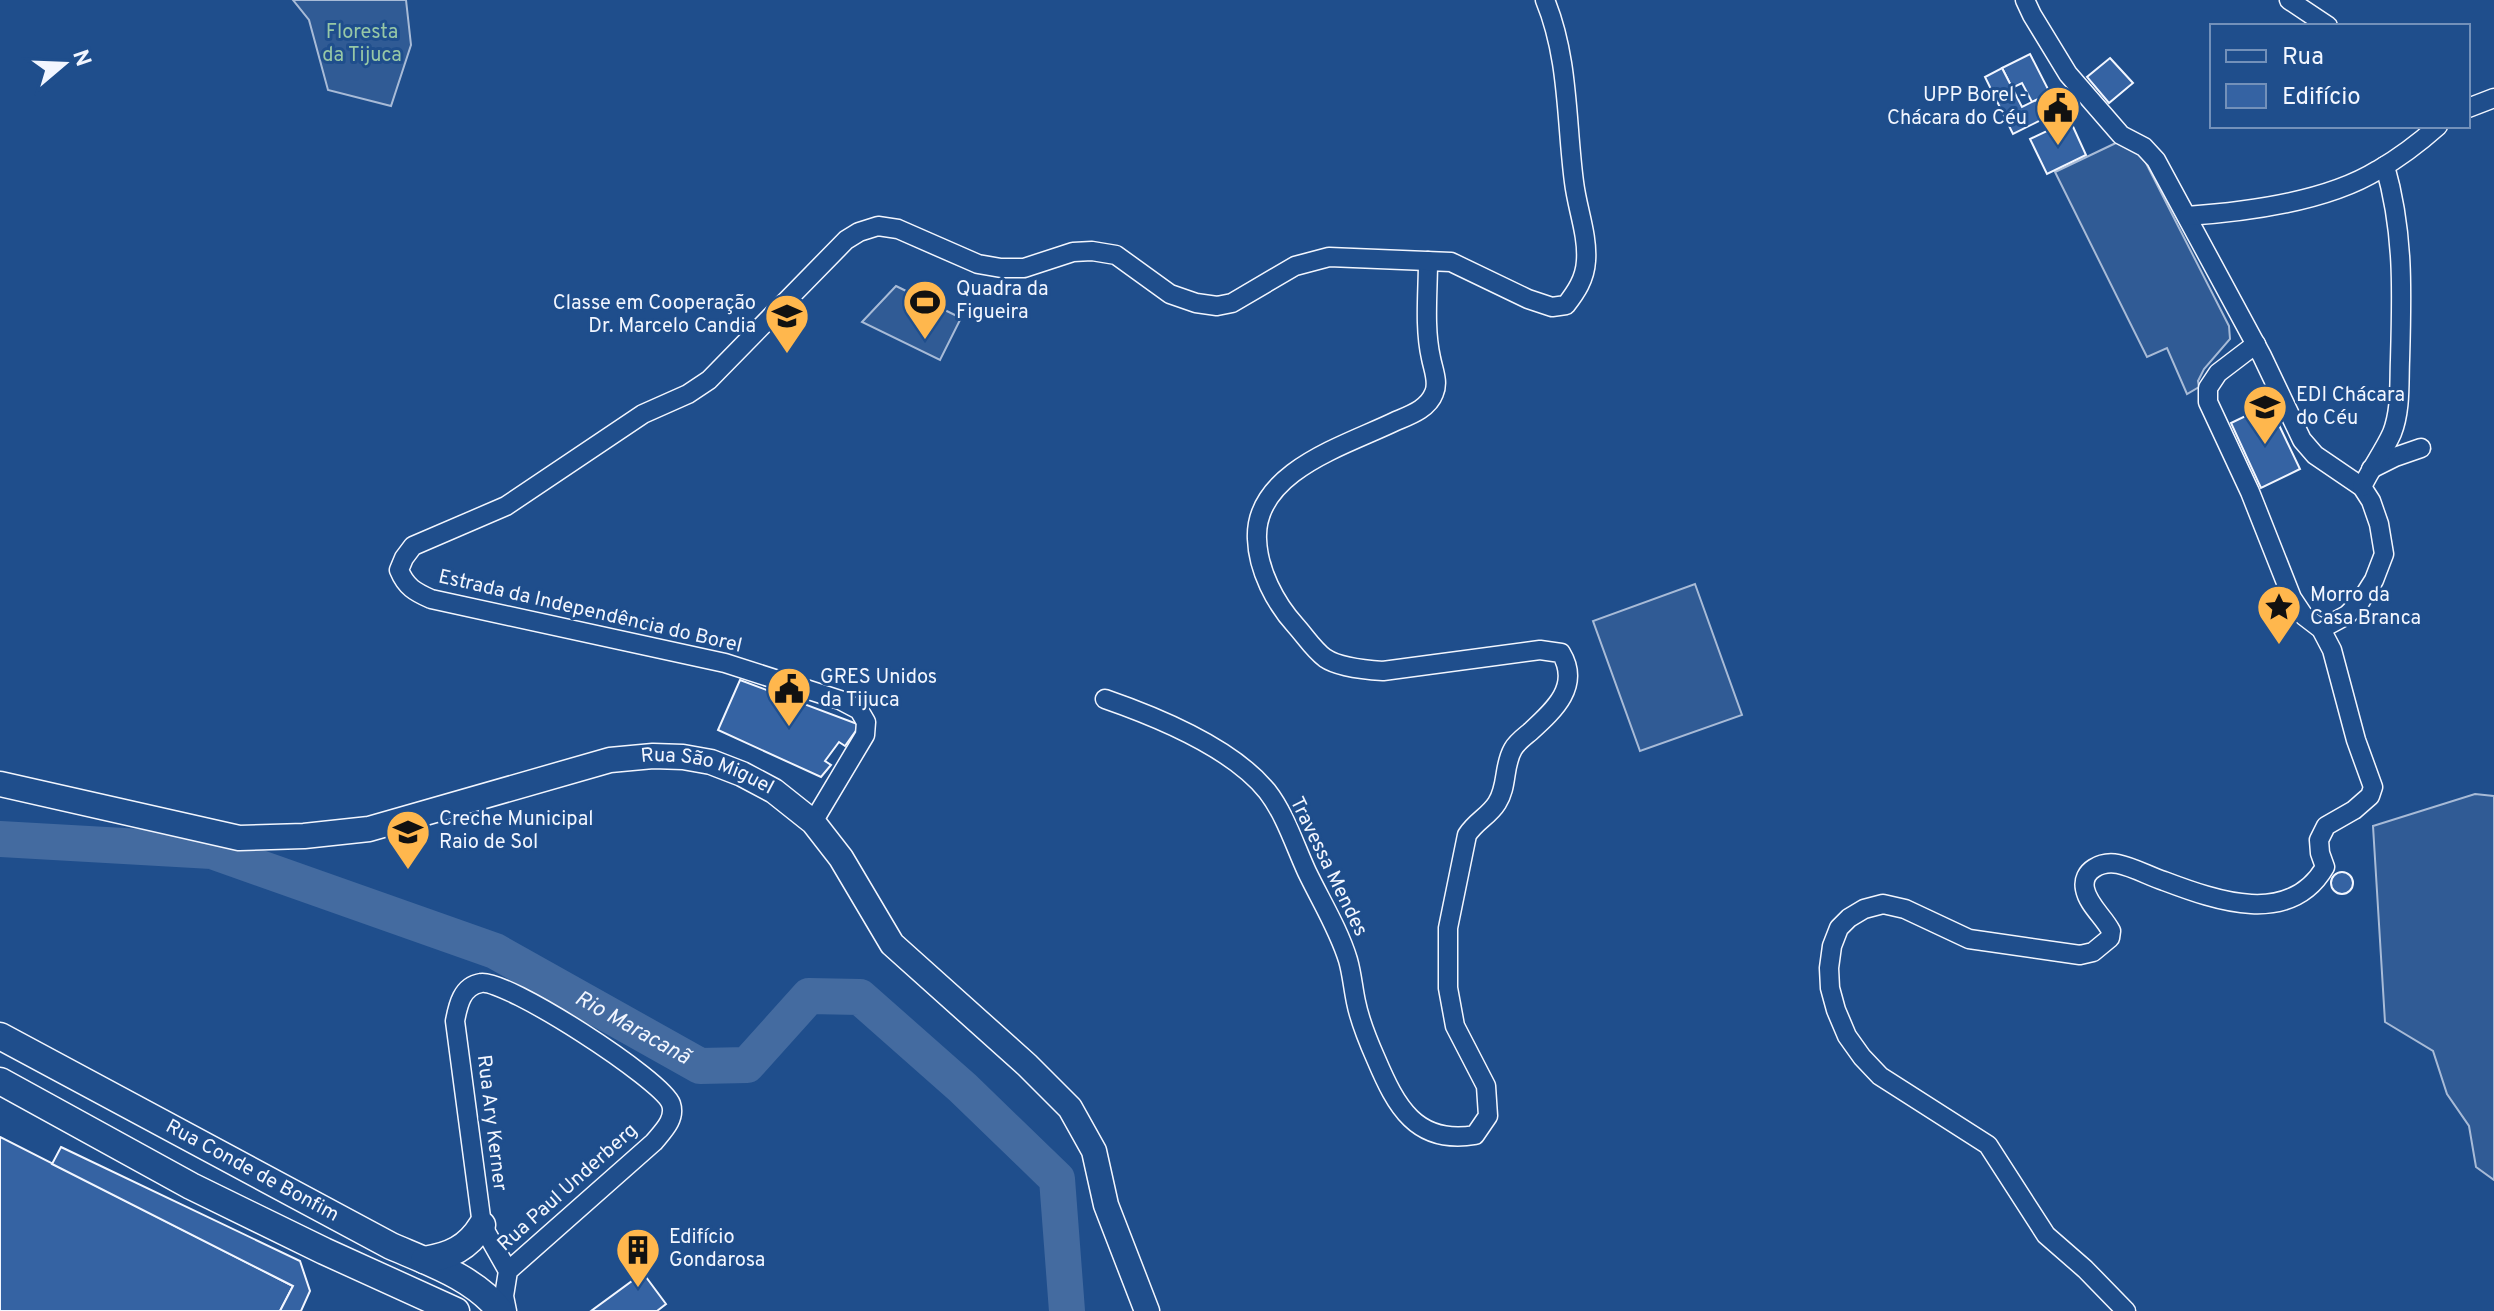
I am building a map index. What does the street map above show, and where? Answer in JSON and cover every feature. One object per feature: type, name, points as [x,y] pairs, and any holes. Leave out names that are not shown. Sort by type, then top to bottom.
[{"type":"main road","name":"Rua Conde de Bonfim","points":[[0,1036],[378,1239],[470,1284],[490,1298],[500,1311]]},
{"type":"main road","points":[[26,1097],[37,1082],[49,1075],[104,1090]]},
{"type":"main road","name":"Rua Conde de Bonfim","points":[[0,1081],[191,1186],[456,1311]]},
{"type":"main road","points":[[424,1260],[456,1252],[469,1242],[482,1225]]},
{"type":"street","name":"Estrada da Independência do Borel","points":[[813,822],[865,735],[866,722],[859,710],[840,700],[713,660],[431,599],[404,583],[399,570],[404,558],[413,546],[506,506],[643,414],[688,394],[709,380],[846,240],[878,226],[898,229],[978,264],[1001,268],[1024,268],[1073,252],[1116,255],[1170,294],[1217,306],[1232,303],[1295,266],[1329,257],[1451,262],[1528,299],[1552,307],[1566,305],[1581,285],[1586,262],[1560,48],[1545,0]]},
{"type":"street","points":[[2025,0],[2068,74],[2121,135],[2144,147],[2156,160],[2256,344],[2302,440],[2315,455],[2362,487],[2371,501],[2384,554],[2374,580],[2347,615],[2321,629]]},
{"type":"street","points":[[2289,0],[2325,24]]},
{"type":"street","points":[[2187,216],[2302,200],[2356,181],[2385,166],[2435,128]]},
{"type":"street","points":[[2362,487],[2392,433],[2399,403],[2402,314],[2400,240],[2394,195],[2385,166]]},
{"type":"street","name":"Travessa Mendes","points":[[1105,699],[1160,718],[1241,766],[1268,792],[1336,931],[1348,960],[1356,1005],[1369,1042],[1385,1080],[1405,1115],[1434,1134],[1457,1138],[1475,1135],[1488,1116],[1486,1086],[1455,1026],[1448,988],[1448,928],[1467,835],[1473,824],[1496,806],[1514,746],[1550,714],[1567,690],[1569,666],[1561,653],[1540,650],[1383,671],[1358,669],[1326,659],[1288,618],[1268,583],[1258,554],[1256,523],[1272,494],[1296,470],[1327,452],[1421,409],[1434,395],[1437,383],[1430,353],[1428,261]]},
{"type":"street","points":[[2126,1311],[2046,1235],[1988,1145],[1880,1076],[1862,1057],[1847,1036],[1836,1010],[1829,968],[1832,946],[1839,928],[1864,909],[1883,904],[1905,909],[1969,939],[2080,955],[2093,952],[2110,938],[2111,931],[2085,889],[2090,871],[2107,863],[2119,864],[2240,904],[2262,905],[2296,897],[2316,883],[2325,867],[2319,840],[2326,826],[2354,810],[2370,796],[2373,787],[2356,740],[2332,650],[2321,629],[2304,616],[2292,598],[2250,492],[2208,402],[2208,388],[2218,373],[2256,344]]},
{"type":"street","points":[[2371,469],[2421,448]]},
{"type":"street","name":"Rua São Miguel","points":[[0,784],[239,838],[304,836],[369,829],[610,760],[683,757],[711,762],[742,774],[774,791],[813,822],[841,858],[892,944],[1027,1065],[1070,1108],[1094,1151],[1106,1205],[1147,1311]]},
{"type":"street","name":"Rua Paul Underberg","points":[[479,983],[491,983],[507,989],[582,1032],[660,1088],[671,1102],[672,1115],[654,1142],[508,1271],[504,1296],[507,1311]]},
{"type":"street","name":"Rua Ary Kerner","points":[[479,983],[466,990],[458,1003],[455,1021],[482,1225],[508,1271]]},
{"type":"shaded area","name":"Floresta da Tijuca","points":[[293,0],[406,0],[411,45],[391,106],[328,90],[309,20]]},
{"type":"shaded area","points":[[2118,142],[2145,161],[2229,326],[2230,339],[2204,369],[2198,381],[2199,387],[2187,394],[2167,348],[2147,357],[2055,172]]},
{"type":"shaded area","name":"Quadra da Figueira","points":[[896,286],[961,318],[940,360],[862,322]]},
{"type":"shaded area","points":[[1695,584],[1742,715],[1640,751],[1593,621]]},
{"type":"shaded area","points":[[2475,794],[2494,796],[2494,1180],[2476,1167],[2469,1126],[2447,1094],[2433,1051],[2385,1022],[2373,826]]},
{"type":"building","points":[[2030,54],[2050,93],[2032,102],[2022,83],[2012,88],[2002,68]]},
{"type":"building","points":[[2110,58],[2133,83],[2109,103],[2087,77]]},
{"type":"building","points":[[2002,68],[2022,107],[2036,100],[2045,118],[2013,134],[1985,77]]},
{"type":"building","name":"UPP Borel - Chácara do Céu","points":[[2070,120],[2086,155],[2047,174],[2030,139]]},
{"type":"building","points":[[2267,400],[2300,469],[2261,488],[2231,423],[2254,412],[2252,407]]},
{"type":"building","name":"GRES Unidos da Tijuca","points":[[740,680],[860,725],[845,746],[839,742],[825,761],[831,765],[821,777],[718,730]]},
{"type":"building","points":[[2342,872],[2350,875],[2353,883],[2350,891],[2342,894],[2334,891],[2331,883],[2334,875]]},
{"type":"building","points":[[0,1137],[293,1286],[280,1311],[0,1311]]},
{"type":"building","points":[[61,1147],[300,1261],[310,1291],[301,1311],[280,1311],[293,1286],[52,1164]]},
{"type":"building","name":"Edifício Gondarosa","points":[[643,1273],[666,1304],[657,1311],[591,1311]]},
{"type":"waterway","name":"Rio Maracanã","points":[[0,839],[212,851],[495,951],[700,1066],[747,1065],[809,996],[860,997],[963,1088],[1057,1179],[1067,1311]]},
{"type":"place","name":"UPP Borel - Chácara do Céu","points":[[2058,147]]},
{"type":"place","name":"Quadra da Figueira","points":[[925,341]]},
{"type":"place","name":"Classe em Cooperação Dr. Marcelo Candia","points":[[787,355]]},
{"type":"place","name":"EDI Chácara do Céu","points":[[2265,446]]},
{"type":"place","name":"Morro da Casa Branca","points":[[2279,646]]},
{"type":"place","name":"GRES Unidos da Tijuca","points":[[789,728]]},
{"type":"place","name":"Creche Municipal Raio de Sol","points":[[408,871]]},
{"type":"place","name":"Edifício Gondarosa","points":[[638,1289]]}]
